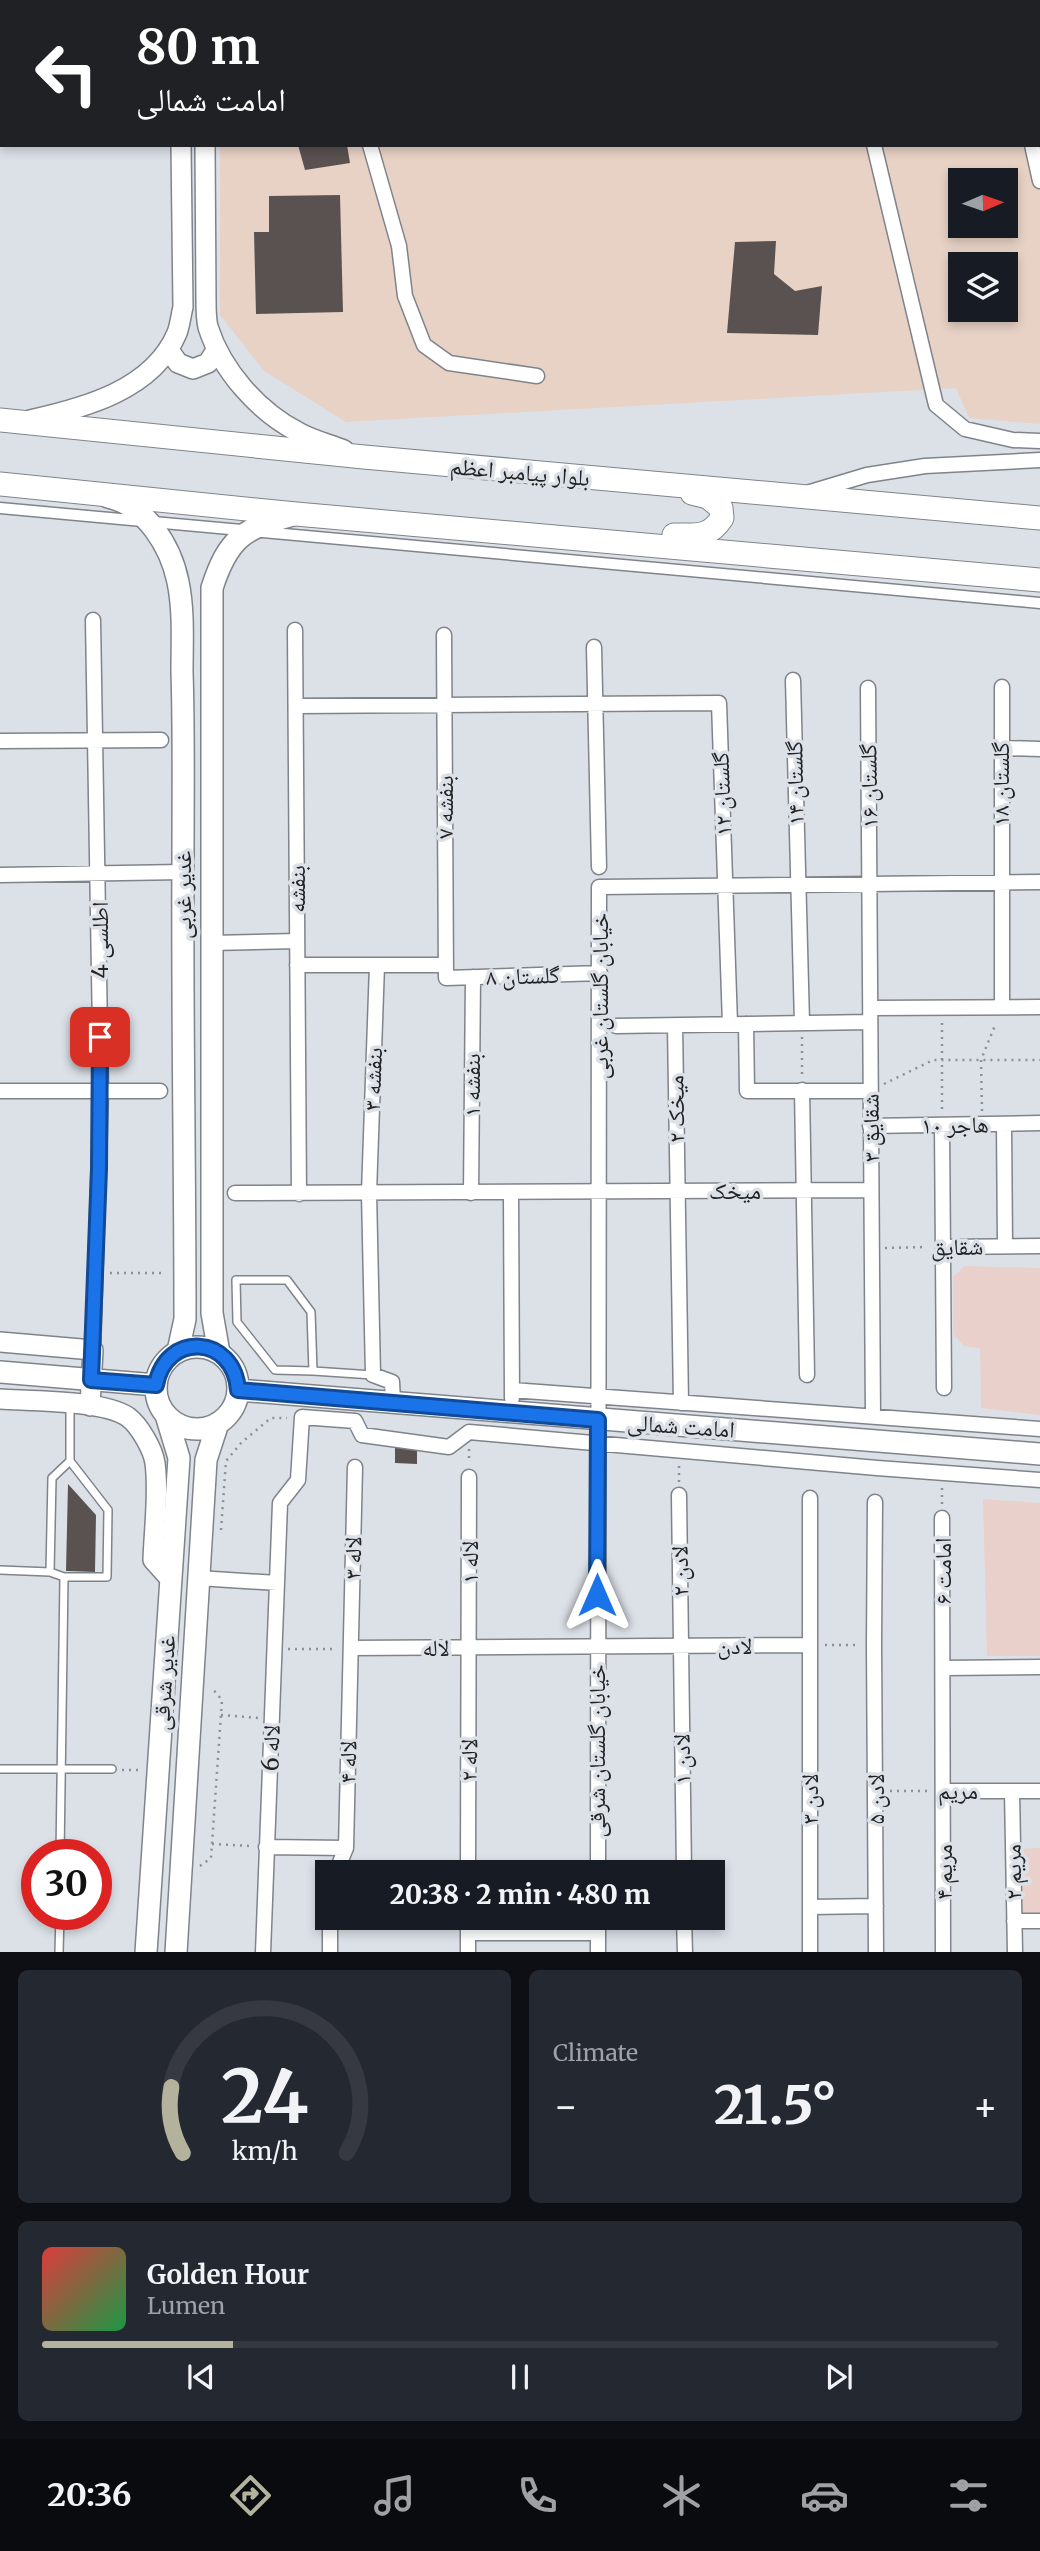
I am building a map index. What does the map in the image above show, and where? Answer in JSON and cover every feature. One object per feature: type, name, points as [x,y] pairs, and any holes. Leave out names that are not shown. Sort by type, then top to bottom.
[{"type":"main road","name":"بلوار پیامبر اعظم","points":[[0,419],[364,457],[1040,518]]},
{"type":"main road","points":[[0,484],[296,514],[1040,580]]},
{"type":"main road","points":[[559,536],[705,535],[716,527],[722,518],[721,508],[708,497],[649,484]]},
{"type":"main road","name":"غدیر غربی","points":[[82,491],[119,499],[147,522],[161,537],[171,558],[178,583],[181,614],[185,1273],[185,1319],[178,1351]]},
{"type":"main road","name":"غدیر غربی","points":[[219,1353],[212,1313],[212,588],[220,562],[238,540],[259,524],[296,514]]},
{"type":"main road","points":[[181,614],[186,605],[195,601],[206,604],[211,612]]},
{"type":"main road","points":[[199,1347],[219,1353],[233,1369],[238,1390],[231,1410],[218,1423],[205,1428],[195,1429],[175,1422],[160,1406],[156,1385],[163,1365],[178,1351],[199,1347]]},
{"type":"main road","points":[[0,1372],[156,1385]]},
{"type":"main road","name":"امامت شمالی","points":[[238,1390],[1040,1454]]},
{"type":"main road","name":"غدیر شرقی","points":[[146,1952],[179,1458],[166,1415]]},
{"type":"main road","name":"غدیر شرقی","points":[[176,1952],[206,1460],[218,1423]]},
{"type":"street","points":[[24,421],[73,411],[108,398],[144,375],[169,350],[178,331],[183,307],[181,147]]},
{"type":"street","points":[[205,147],[207,324],[217,349],[242,386],[267,412],[299,433],[364,457]]},
{"type":"street","points":[[371,147],[399,246],[404,296],[424,345],[449,363],[537,376]]},
{"type":"street","points":[[874,147],[936,405],[965,429],[1013,440],[1040,441]]},
{"type":"street","points":[[1032,147],[1040,181]]},
{"type":"street","points":[[169,350],[178,363],[192,369],[208,363],[217,349]]},
{"type":"street","points":[[794,496],[867,475],[925,466],[1040,460]]},
{"type":"street","points":[[0,508],[1040,603]]},
{"type":"street","name":"اطلسی 4","points":[[93,620],[101,1091],[93,1350]]},
{"type":"street","name":"بنفشه","points":[[295,630],[299,1194]]},
{"type":"street","name":"بنفشه ۷","points":[[444,635],[446,972]]},
{"type":"street","points":[[594,647],[598,867]]},
{"type":"street","name":"گلستان ۱۴","points":[[793,680],[802,1023]]},
{"type":"street","name":"گلستان ۱۸","points":[[1002,687],[1002,1007]]},
{"type":"street","name":"گلستان ۱۶","points":[[868,688],[870,1015]]},
{"type":"street","name":"گلستان ۱۲","points":[[594,704],[719,703],[730,1024]]},
{"type":"street","points":[[296,706],[594,704]]},
{"type":"street","points":[[0,741],[161,740]]},
{"type":"street","points":[[1002,748],[1040,749]]},
{"type":"street","points":[[0,875],[183,872]]},
{"type":"street","name":"خیابان گلستان غربی","points":[[598,1420],[599,887],[1040,882]]},
{"type":"street","points":[[212,943],[297,941]]},
{"type":"street","name":"گلستان ۸","points":[[297,965],[377,965],[473,977],[600,974]]},
{"type":"street","name":"بنفشه ۳","points":[[373,1375],[369,1194],[377,965]]},
{"type":"street","name":"بنفشه ۱","points":[[471,1193],[473,977]]},
{"type":"street","points":[[616,1026],[802,1023],[943,1007],[1040,1007]]},
{"type":"street","name":"شقایق ۳","points":[[870,1015],[873,1418]]},
{"type":"street","points":[[746,1024],[747,1091],[870,1091]]},
{"type":"street","name":"میخک ۲","points":[[675,1026],[681,1402]]},
{"type":"street","points":[[802,1090],[807,1375]]},
{"type":"street","points":[[0,1091],[160,1091]]},
{"type":"street","name":"هاجر ۱۰","points":[[870,1126],[1040,1123]]},
{"type":"street","points":[[1004,1124],[1005,1247]]},
{"type":"street","points":[[942,1126],[944,1388]]},
{"type":"street","name":"میخک","points":[[599,1192],[871,1190]]},
{"type":"street","points":[[235,1193],[599,1192]]},
{"type":"street","points":[[511,1193],[513,1413]]},
{"type":"street","name":"شقایق","points":[[944,1247],[1040,1246]]},
{"type":"street","points":[[0,1342],[93,1350],[90,1406]]},
{"type":"street","points":[[373,1375],[392,1381],[393,1402]]},
{"type":"street","points":[[512,1390],[1040,1429]]},
{"type":"street","points":[[0,1399],[90,1406],[114,1410],[130,1418],[147,1442],[154,1459],[153,1560],[171,1580]]},
{"type":"street","points":[[469,1409],[469,1432]]},
{"type":"street","points":[[302,1418],[355,1421],[362,1435],[449,1447],[469,1432],[942,1474],[1040,1480]]},
{"type":"street","name":"لاله 6","points":[[263,1952],[280,1503],[298,1480],[302,1418]]},
{"type":"street","name":"خیابان گلستان شرقی","points":[[598,1420],[598,1860]]},
{"type":"street","name":"لاله ۳","points":[[351,1648],[355,1467]]},
{"type":"street","name":"لاله ۱","points":[[469,1477],[470,1647]]},
{"type":"street","name":"لادن ۲","points":[[679,1496],[681,1646]]},
{"type":"street","name":"لادن ۳","points":[[810,1499],[810,1952]]},
{"type":"street","name":"لادن ۵","points":[[875,1502],[876,1952]]},
{"type":"street","name":"امامت ۶","points":[[942,1518],[944,1791]]},
{"type":"street","points":[[198,1578],[278,1583]]},
{"type":"street","name":"لادن","points":[[597,1647],[810,1645]]},
{"type":"street","name":"لادن ۱","points":[[681,1646],[684,1860]]},
{"type":"street","name":"لاله ۲","points":[[468,1860],[470,1647]]},
{"type":"street","name":"لاله","points":[[351,1648],[597,1647]]},
{"type":"street","name":"لاله ۴","points":[[341,1860],[346,1848],[351,1648]]},
{"type":"street","points":[[943,1668],[1040,1667]]},
{"type":"street","name":"مریم","points":[[944,1791],[1040,1791]]},
{"type":"street","name":"مریم ۴","points":[[943,1952],[944,1791]]},
{"type":"street","name":"مریم ۲","points":[[1012,1791],[1015,1952]]},
{"type":"street","points":[[267,1847],[346,1848]]},
{"type":"street","points":[[810,1907],[876,1906]]},
{"type":"street","points":[[1014,1921],[1040,1921]]},
{"type":"street","points":[[330,1930],[330,1952]]},
{"type":"street","points":[[468,1952],[468,1933],[517,1930]]},
{"type":"street","points":[[598,1930],[598,1952]]},
{"type":"street","points":[[684,1930],[685,1952]]},
{"type":"lane","points":[[313,1371],[312,1311],[287,1280],[236,1280],[237,1322],[275,1370],[373,1375]]},
{"type":"lane","points":[[0,1570],[50,1572],[64,1577],[107,1577],[108,1510],[70,1461],[69,1404]]},
{"type":"lane","points":[[50,1572],[52,1478],[70,1461]]},
{"type":"lane","points":[[61,1839],[64,1577]]},
{"type":"lane","points":[[0,1769],[112,1769]]},
{"type":"lane","points":[[59,1952],[60,1930]]},
{"type":"path","points":[[942,1126],[943,1007]]},
{"type":"path","points":[[982,1125],[981,1060],[1002,1007]]},
{"type":"path","points":[[802,1023],[802,1090]]},
{"type":"path","points":[[870,1091],[933,1060],[1040,1060]]},
{"type":"path","name":"شقایق","points":[[873,1248],[944,1247]]},
{"type":"path","points":[[96,1273],[185,1273]]},
{"type":"path","points":[[221,1540],[226,1461],[242,1442],[271,1418],[302,1418]]},
{"type":"path","points":[[469,1432],[469,1477]]},
{"type":"path","points":[[679,1496],[680,1450]]},
{"type":"path","name":"امامت ۶","points":[[942,1474],[942,1518]]},
{"type":"path","points":[[810,1645],[874,1645]]},
{"type":"path","points":[[275,1649],[351,1648]]},
{"type":"path","points":[[199,1867],[211,1858],[222,1700],[211,1688],[211,1675]]},
{"type":"path","points":[[221,1715],[272,1719]]},
{"type":"path","points":[[112,1769],[159,1770]]},
{"type":"path","name":"مریم","points":[[876,1791],[944,1791]]},
{"type":"path","points":[[212,1844],[267,1847]]},
{"type":"shaded area","points":[[220,147],[1040,147],[1040,424],[969,418],[956,388],[346,422],[264,371],[220,315]]},
{"type":"shaded area","points":[[965,1266],[1040,1268],[1040,1415],[981,1408],[980,1348],[964,1346],[953,1334],[953,1277]]},
{"type":"shaded area","points":[[983,1499],[1040,1503],[1040,1656],[987,1656]]},
{"type":"shaded area","points":[[1040,1848],[1040,1917],[1019,1917],[1018,1849]]},
{"type":"building","points":[[299,147],[347,147],[350,163],[305,170]]},
{"type":"building","points":[[340,195],[343,312],[256,314],[254,232],[269,232],[269,196]]},
{"type":"building","points":[[776,241],[774,274],[795,291],[822,286],[818,335],[727,333],[735,242]]},
{"type":"building","points":[[395,1443],[417,1445],[417,1464],[395,1463]]},
{"type":"building","points":[[68,1484],[96,1515],[95,1572],[66,1571]]},
{"type":"route","points":[[100,1037],[99,1169],[91,1380],[156,1385],[163,1365],[170,1357],[188,1347],[199,1347],[219,1353],[228,1360],[237,1379],[238,1390],[598,1420],[597,1595]]}]
